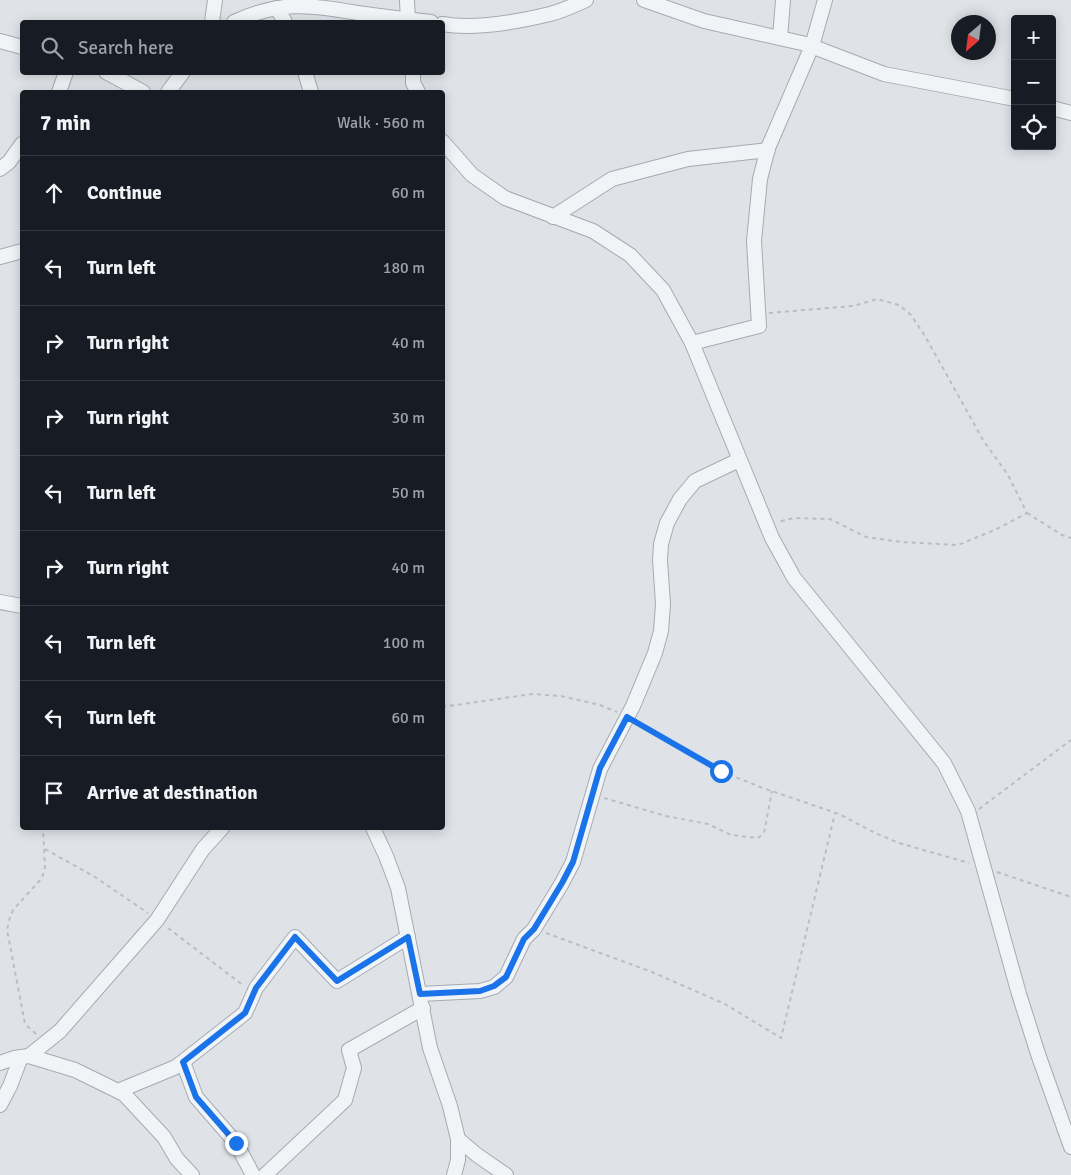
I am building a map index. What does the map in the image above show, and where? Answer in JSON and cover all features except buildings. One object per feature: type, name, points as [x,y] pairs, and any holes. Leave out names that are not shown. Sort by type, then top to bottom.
[{"type":"street","points":[[212,20],[215,0]]},
{"type":"street","points":[[407,0],[408,20]]},
{"type":"street","points":[[445,24],[473,27],[518,20],[551,14],[586,0]]},
{"type":"street","points":[[644,0],[704,21],[812,46],[884,74],[1011,98]]},
{"type":"street","points":[[780,38],[783,0]]},
{"type":"street","points":[[692,343],[758,326],[754,241],[760,179],[768,150],[812,46],[825,0]]},
{"type":"street","points":[[238,20],[252,14],[277,8],[327,4],[403,20]]},
{"type":"street","points":[[277,8],[284,20]]},
{"type":"street","points":[[0,41],[20,46]]},
{"type":"street","points":[[60,90],[65,75]]},
{"type":"street","points":[[112,75],[139,90]]},
{"type":"street","points":[[306,75],[310,90]]},
{"type":"street","points":[[413,75],[417,90]]},
{"type":"street","points":[[1056,109],[1071,112]]},
{"type":"street","points":[[445,144],[472,175],[505,198],[593,231],[630,255],[663,290],[692,343],[766,526],[794,578],[944,764],[970,816],[1019,994],[1071,1147]]},
{"type":"street","points":[[0,168],[9,162],[20,147]]},
{"type":"street","points":[[553,216],[612,179],[688,159],[768,150]]},
{"type":"street","points":[[0,257],[20,251]]},
{"type":"street","points":[[265,1175],[345,1100],[354,1068],[349,1050],[421,1001],[480,991],[494,986],[506,977],[524,939],[534,929],[573,862],[600,768],[627,717],[655,653],[661,631],[663,604],[660,560],[667,523],[680,499],[695,481],[739,460]]},
{"type":"street","points":[[0,602],[20,606]]},
{"type":"street","points":[[0,1105],[25,1057],[60,1031],[157,920],[203,849],[220,830]]},
{"type":"street","points":[[374,830],[398,888],[430,1048],[450,1106],[458,1139],[458,1160],[454,1175]]},
{"type":"street","points":[[118,1091],[176,1067],[245,1013],[256,988],[295,937],[337,981],[408,937]]},
{"type":"street","points":[[0,1063],[14,1058],[25,1057],[75,1070],[124,1094],[164,1137],[177,1159],[192,1175]]},
{"type":"street","points":[[183,1062],[196,1097],[236,1143],[253,1175]]},
{"type":"street","points":[[458,1139],[506,1175]]},
{"type":"path","points":[[758,314],[853,306],[877,299],[899,305],[911,315],[925,336],[983,440],[1008,476],[1027,512],[1062,535],[1071,538]]},
{"type":"path","points":[[766,526],[793,518],[830,519],[866,537],[901,542],[958,546],[997,529],[1027,512]]},
{"type":"path","points":[[445,706],[532,694],[561,696],[600,705],[627,717],[721,771],[835,813],[899,843],[984,868],[1071,897]]},
{"type":"path","points":[[970,816],[1071,740]]},
{"type":"path","points":[[592,794],[666,816],[708,824],[731,835],[758,838],[764,833],[772,791]]},
{"type":"path","points":[[534,929],[652,972],[716,1000],[781,1038],[835,813]]},
{"type":"path","points":[[43,830],[45,868],[42,878],[13,910],[7,930],[26,1024],[45,1043]]},
{"type":"route","points":[[236,1143],[196,1097],[183,1062],[245,1013],[256,988],[295,937],[337,981],[408,937],[420,994],[480,991],[494,986],[506,977],[524,939],[534,929],[573,862],[600,768],[627,717],[721,771]]}]
